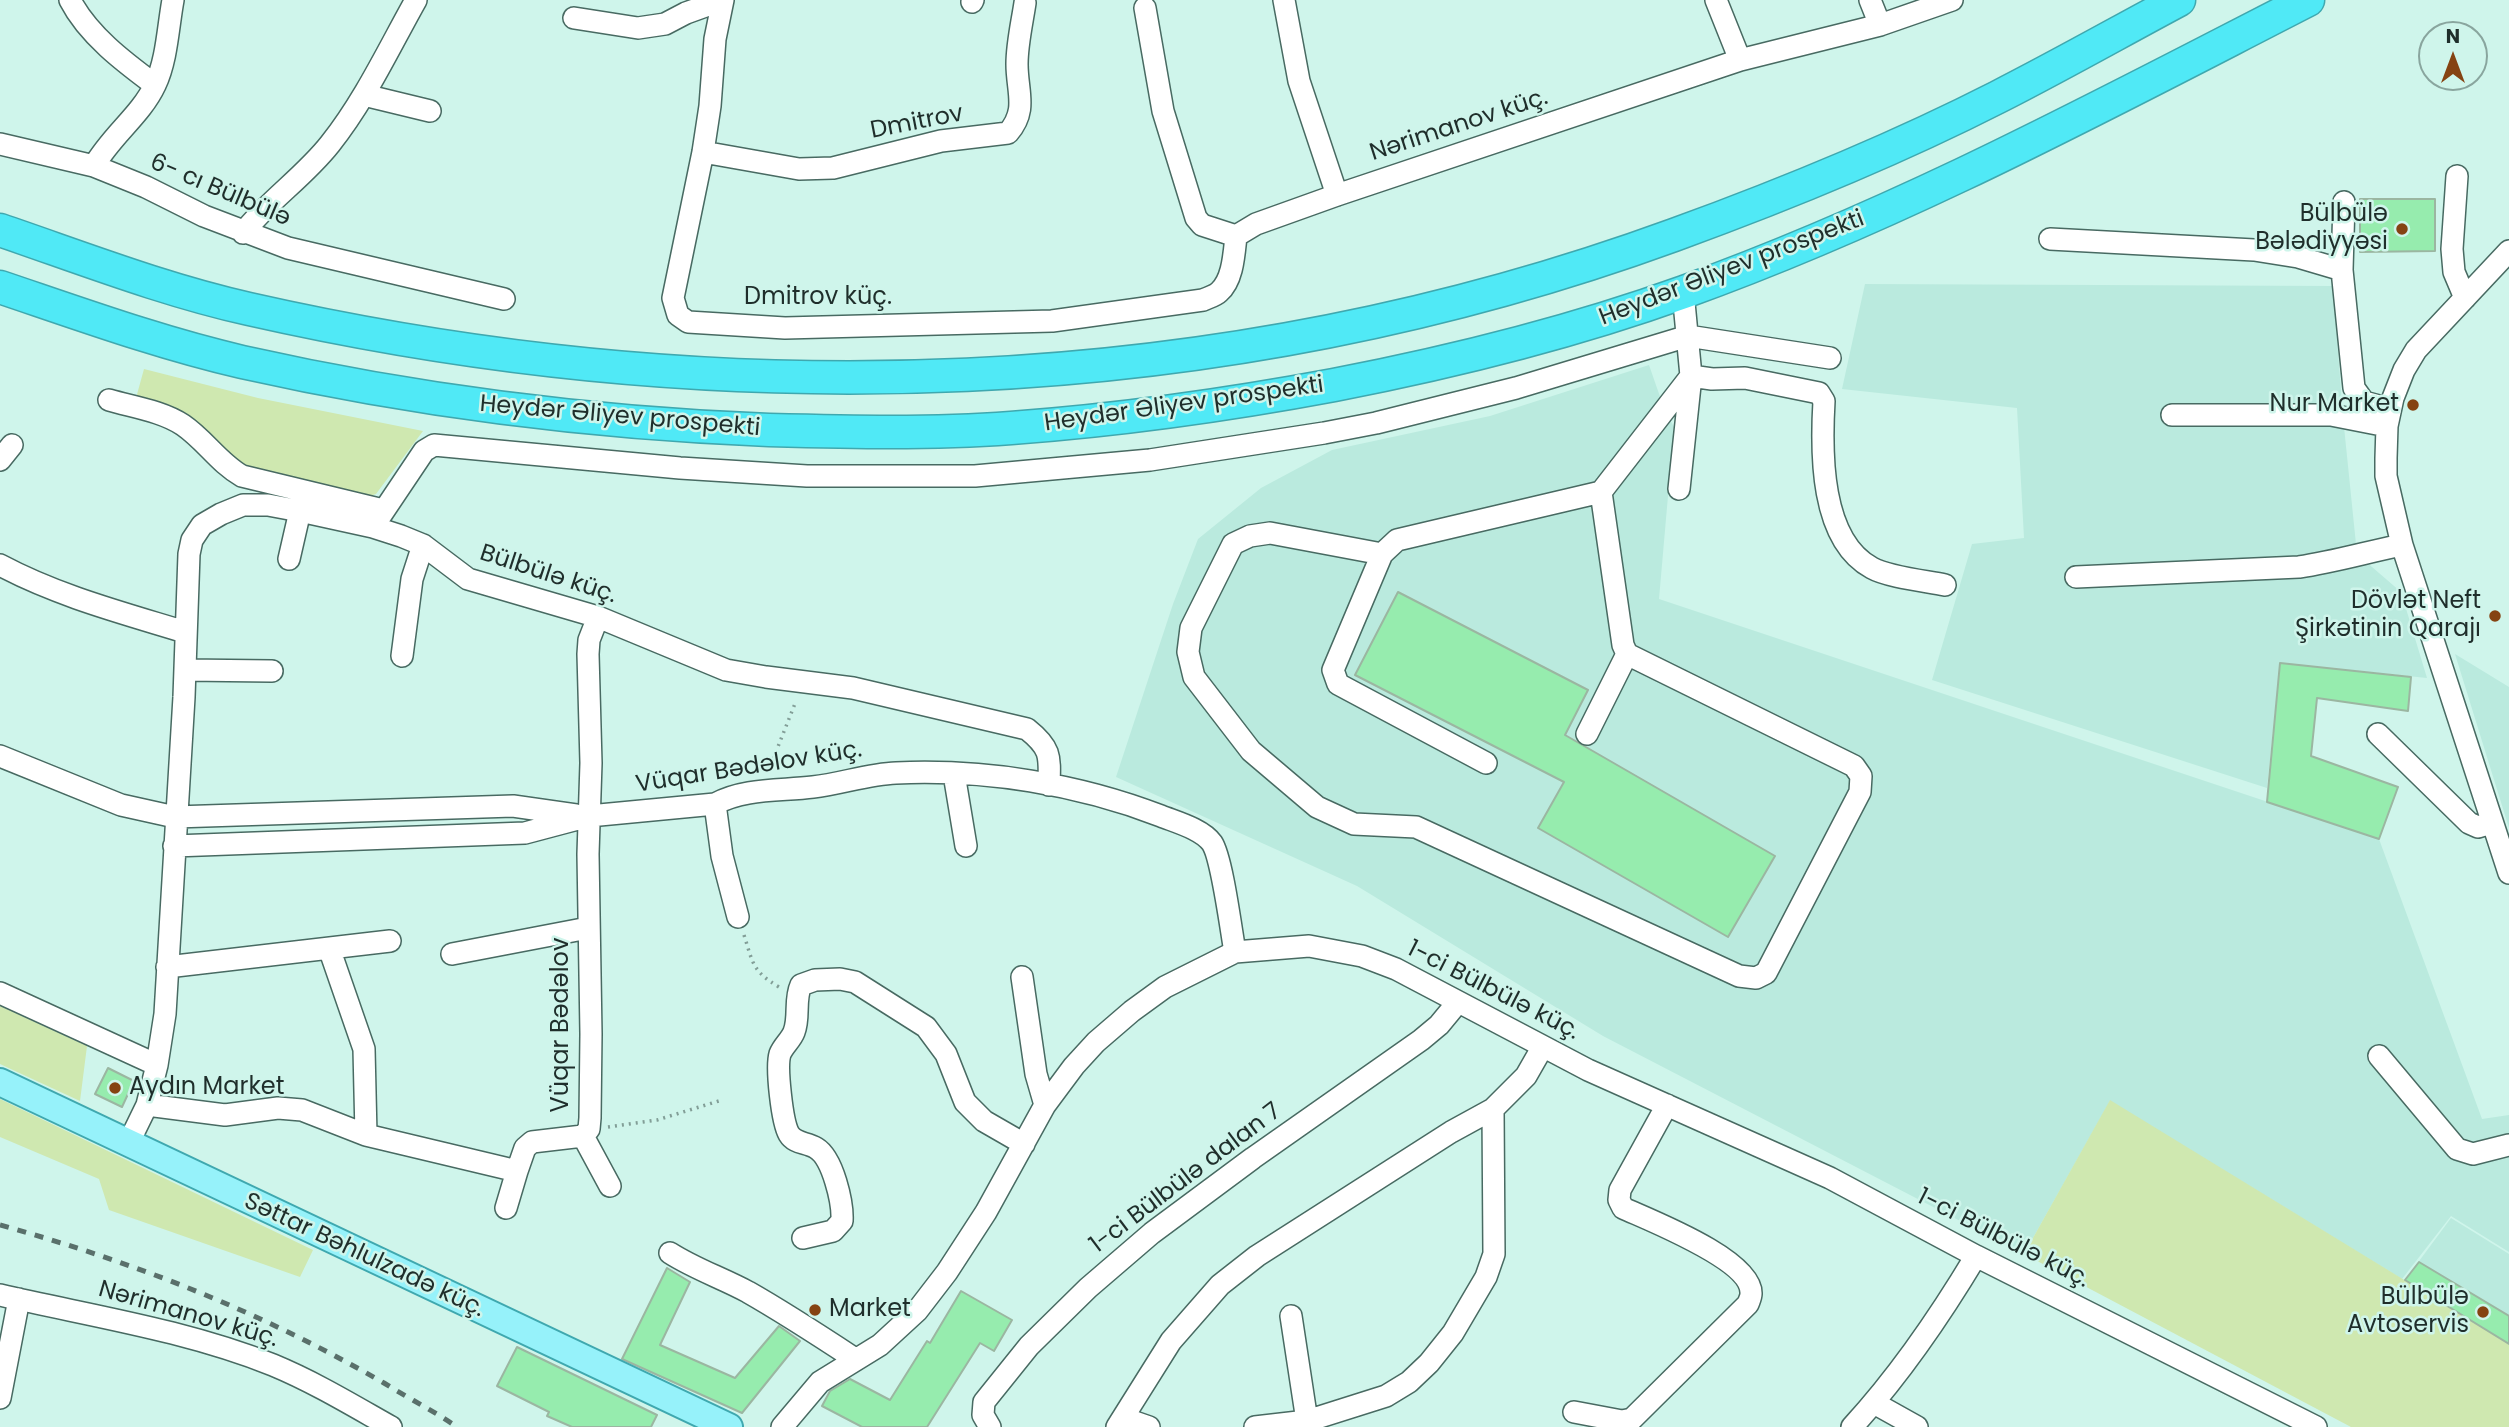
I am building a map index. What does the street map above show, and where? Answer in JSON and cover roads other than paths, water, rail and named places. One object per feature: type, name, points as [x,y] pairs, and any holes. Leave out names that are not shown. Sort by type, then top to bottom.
[{"type":"highway","name":"Heydər Əliyev prospekti","points":[[0,230],[125,274],[245,308],[398,339],[551,360],[674,373],[818,379],[915,378],[1129,363],[1243,347],[1411,314],[1555,274],[1671,236],[1825,177],[1995,99],[2179,0]]},
{"type":"highway","name":"Heydər Əliyev prospekti","points":[[0,287],[112,325],[238,361],[390,392],[541,414],[672,426],[898,432],[1033,426],[1130,417],[1249,401],[1429,367],[1573,329],[1683,292],[1861,222],[2015,150],[2308,0]]},
{"type":"main road","name":"Səttar Bəhlulzadə küç.","points":[[0,1083],[729,1427]]},
{"type":"street","points":[[70,0],[97,36],[155,85]]},
{"type":"street","points":[[93,166],[104,149],[142,106],[155,85],[161,69],[173,0]]},
{"type":"street","points":[[243,233],[258,214],[296,182],[331,144],[364,95],[416,0]]},
{"type":"street","points":[[574,18],[638,28],[665,23],[722,0]]},
{"type":"street","name":"Dmitrov küç.","points":[[722,0],[715,39],[710,106],[703,152],[673,298],[678,315],[688,322],[785,328],[1052,321],[1203,300],[1219,293],[1226,281],[1236,236]]},
{"type":"street","points":[[1284,0],[1299,81],[1337,195]]},
{"type":"street","points":[[1716,0],[1740,60]]},
{"type":"street","points":[[1870,0],[1880,25]]},
{"type":"street","name":"Nərimanov küç.","points":[[1236,236],[1256,224],[1337,195],[1740,60],[1880,25],[1952,0]]},
{"type":"street","name":"Dmitrov","points":[[703,152],[799,169],[833,168],[941,141],[1007,134],[1016,124],[1021,111],[1017,63],[1025,3]]},
{"type":"street","points":[[1145,8],[1163,111],[1196,218],[1202,225],[1236,236]]},
{"type":"street","points":[[364,95],[430,111]]},
{"type":"street","name":"6- cı Bülbülə","points":[[0,144],[93,166],[146,187],[243,233],[288,248],[504,299]]},
{"type":"street","points":[[2457,176],[2452,249],[2454,272],[2465,298]]},
{"type":"street","points":[[2344,202],[2342,270],[2354,388],[2364,402],[2388,418]]},
{"type":"street","points":[[2050,239],[2254,250],[2298,257],[2342,270]]},
{"type":"street","points":[[2509,251],[2416,350],[2404,370],[2388,418],[2386,476],[2402,545],[2509,873]]},
{"type":"street","points":[[1679,489],[1691,376],[1683,292]]},
{"type":"street","points":[[109,400],[169,417],[184,426],[230,469],[242,476],[378,519],[424,451],[435,445],[680,468],[794,475],[975,476],[1150,460],[1376,423],[1516,388],[1689,336],[1830,358]]},
{"type":"street","points":[[1486,763],[1338,684],[1333,670],[1382,554],[1397,540],[1601,492],[1691,376]]},
{"type":"street","points":[[1691,376],[1712,379],[1745,378],[1818,393],[1824,401],[1825,487],[1841,536],[1860,560],[1874,569],[1945,585]]},
{"type":"street","points":[[2172,415],[2332,415],[2388,418]]},
{"type":"street","points":[[1382,554],[1270,533],[1250,536],[1233,544],[1191,628],[1188,652],[1194,677],[1251,751],[1317,807],[1354,824],[1416,827],[1739,976],[1756,978],[1766,973],[1860,792],[1861,776],[1854,766],[1627,654],[1623,645],[1601,492]]},
{"type":"street","name":"Bülbülə küç.","points":[[128,1144],[147,1105],[165,1014],[189,554],[192,540],[202,525],[243,505],[268,505],[378,519],[423,545],[468,579],[598,617],[726,670],[877,693],[1027,729],[1042,741],[1050,756],[1049,785]]},
{"type":"street","points":[[289,559],[300,511]]},
{"type":"street","points":[[402,656],[412,579],[423,545]]},
{"type":"street","points":[[2077,577],[2299,567],[2333,563],[2357,554],[2402,545]]},
{"type":"street","points":[[0,565],[16,574],[111,610],[185,632]]},
{"type":"street","name":"Vüqar Bədəlov","points":[[517,1171],[525,1148],[532,1142],[586,1133],[591,1034],[588,928],[591,763],[588,654],[589,640],[598,617]]},
{"type":"street","points":[[1587,734],[1627,654]]},
{"type":"street","points":[[185,670],[272,671]]},
{"type":"street","points":[[2378,734],[2469,823],[2478,827],[2491,823]]},
{"type":"street","points":[[0,757],[121,805],[176,817],[513,806],[589,816]]},
{"type":"street","name":"Vüqar Bədəlov küç.","points":[[174,846],[525,833],[589,816],[715,804],[732,795],[814,787],[897,773],[992,775],[1130,804],[1200,834],[1212,843],[1217,859],[1235,952]]},
{"type":"street","points":[[954,774],[966,846]]},
{"type":"street","points":[[715,804],[722,856],[738,917]]},
{"type":"street","points":[[345,812],[346,839]]},
{"type":"street","points":[[452,954],[588,928]]},
{"type":"street","points":[[167,967],[390,941]]},
{"type":"street","name":"1-ci Bülbülə küç.","points":[[782,1427],[820,1382],[880,1345],[917,1311],[947,1272],[979,1222],[1045,1105],[1081,1058],[1132,1011],[1165,988],[1235,952],[1309,946],[1362,956],[1396,969],[1542,1048],[1830,1178],[1976,1256],[2316,1427]]},
{"type":"street","points":[[329,948],[364,1049],[366,1135]]},
{"type":"street","points":[[1022,977],[1036,1074],[1045,1105]]},
{"type":"street","points":[[803,1238],[833,1231],[842,1222],[843,1207],[828,1163],[820,1150],[794,1141],[787,1131],[778,1060],[781,1050],[794,1033],[796,996],[801,985],[815,980],[840,979],[867,988],[926,1027],[946,1054],[965,1102],[984,1121],[1024,1144]]},
{"type":"street","points":[[0,993],[157,1065]]},
{"type":"street","name":"1-ci Bülbülə dalan 7","points":[[990,1427],[983,1415],[984,1402],[1029,1346],[1088,1288],[1152,1233],[1421,1040],[1439,1025],[1458,1002]]},
{"type":"street","points":[[1149,1427],[1120,1423],[1171,1340],[1220,1285],[1257,1256],[1451,1132],[1493,1109],[1526,1076],[1542,1048]]},
{"type":"street","points":[[2379,1056],[2457,1149],[2473,1154],[2509,1145]]},
{"type":"street","points":[[147,1105],[225,1115],[278,1108],[302,1110],[366,1135],[517,1171],[506,1208]]},
{"type":"street","points":[[1574,1412],[1622,1420],[1632,1419],[1748,1304],[1751,1294],[1749,1284],[1713,1250],[1623,1208],[1619,1200],[1620,1190],[1667,1105]]},
{"type":"street","points":[[1255,1427],[1307,1424],[1387,1396],[1409,1382],[1430,1363],[1453,1333],[1486,1277],[1494,1254],[1493,1109]]},
{"type":"street","points":[[586,1133],[610,1186]]},
{"type":"street","points":[[670,1253],[695,1269],[745,1291],[855,1359]]},
{"type":"street","points":[[1853,1427],[1874,1404],[1934,1324],[1976,1256]]},
{"type":"street","points":[[0,1398],[9,1297]]},
{"type":"street","name":"Nərimanov küç.","points":[[9,1297],[196,1339],[271,1364],[309,1381],[391,1427]]},
{"type":"street","points":[[1291,1316],[1307,1424]]},
{"type":"street","points":[[1874,1404],[1917,1427]]},
{"type":"railway","points":[[0,1225],[149,1273],[245,1312],[338,1357],[457,1427]]},
{"type":"place","name":"Bülbülə Bələdiyyəsi","points":[[2402,229]]},
{"type":"place","name":"Nur Market","points":[[2413,405]]},
{"type":"place","name":"Dövlət Neft Şirkətinin Qarajı","points":[[2495,616]]},
{"type":"place","name":"Aydın Market","points":[[115,1088]]},
{"type":"place","name":"Market","points":[[815,1310]]},
{"type":"place","name":"Bülbülə Avtoservis","points":[[2483,1312]]}]
